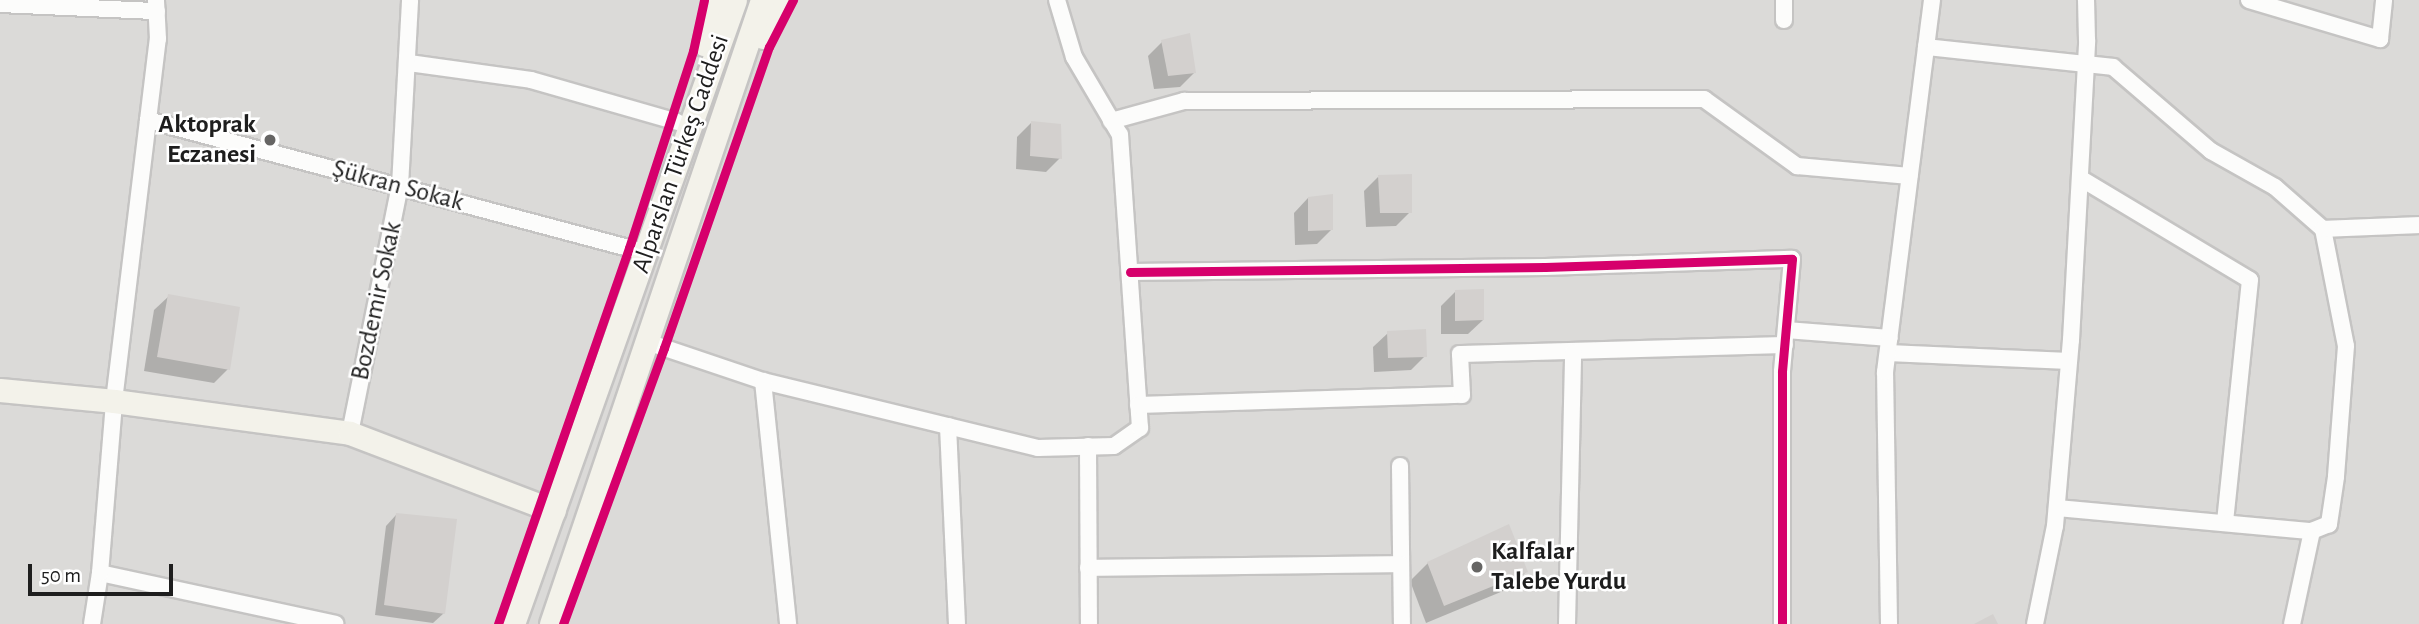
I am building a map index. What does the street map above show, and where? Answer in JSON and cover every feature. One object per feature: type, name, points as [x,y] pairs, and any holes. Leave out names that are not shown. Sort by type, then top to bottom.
[{"type":"main road","points":[[661,213],[666,162],[707,36],[715,0]]},
{"type":"main road","name":"Alparslan Türkeş Caddesi","points":[[513,624],[735,0]]},
{"type":"main road","name":"Alparslan Türkeş Caddesi","points":[[551,624],[762,0]]},
{"type":"main road","points":[[688,220],[715,174],[756,53],[780,0]]},
{"type":"main road","points":[[0,390],[114,401],[350,433],[554,511]]},
{"type":"street","name":"Bozdemir Sokak","points":[[350,433],[400,186],[409,63],[410,0]]},
{"type":"street","points":[[647,342],[762,381],[1038,448],[1114,446],[1139,428],[1121,135],[1074,57],[1057,0]]},
{"type":"street","points":[[1784,0],[1784,20]]},
{"type":"street","points":[[1889,624],[1889,346],[1932,0]]},
{"type":"street","points":[[2035,624],[2057,508],[2080,178],[2086,0]]},
{"type":"street","points":[[2249,0],[2380,39],[2384,0]]},
{"type":"street","points":[[0,4],[156,5],[158,39],[114,401],[100,573],[92,624]]},
{"type":"street","points":[[1926,47],[2086,62],[2113,67],[2211,151],[2275,187],[2323,229],[2346,346],[2336,477],[2329,524],[2312,531],[2057,508]]},
{"type":"street","points":[[409,63],[531,80],[677,122]]},
{"type":"street","points":[[1111,121],[1184,101],[1704,99],[1797,166],[1910,176]]},
{"type":"street","name":"Şükran Sokak","points":[[148,120],[647,253]]},
{"type":"street","points":[[2080,178],[2250,280],[2225,523]]},
{"type":"street","points":[[2323,229],[2419,225]]},
{"type":"street","points":[[1130,272],[1545,267],[1792,259],[1785,337],[1782,624]]},
{"type":"street","points":[[1138,405],[1462,395],[1460,354],[1573,352],[1785,337],[2069,361]]},
{"type":"street","points":[[1567,624],[1573,352]]},
{"type":"street","points":[[762,381],[788,624]]},
{"type":"street","points":[[948,426],[957,624]]},
{"type":"street","points":[[1088,446],[1088,624]]},
{"type":"street","points":[[1400,466],[1402,624]]},
{"type":"street","points":[[2292,624],[2312,531]]},
{"type":"street","points":[[1088,568],[1401,565]]},
{"type":"street","points":[[100,573],[336,624]]},
{"type":"shaded area","points":[[0,0],[2419,0],[2419,624],[0,624]]},
{"type":"building","points":[[1190,33],[1196,73],[1168,76],[1161,40]]},
{"type":"building","points":[[1031,121],[1061,124],[1062,159],[1030,156]]},
{"type":"building","points":[[1412,174],[1412,213],[1380,213],[1378,175]]},
{"type":"building","points":[[1333,194],[1333,230],[1308,231],[1308,197]]},
{"type":"building","points":[[1484,289],[1484,320],[1455,321],[1455,290]]},
{"type":"building","points":[[168,294],[240,307],[230,370],[157,357]]},
{"type":"building","points":[[1426,329],[1427,357],[1388,358],[1387,331]]},
{"type":"building","points":[[396,513],[457,519],[445,614],[384,605]]},
{"type":"building","name":"Kalfalar Talebe Yurdu","points":[[1509,524],[1528,572],[1444,606],[1427,562]]},
{"type":"building","points":[[1993,614],[1998,624],[1974,624]]},
{"type":"cycle path","points":[[498,624],[629,248],[693,51],[704,0]]},
{"type":"cycle path","points":[[563,624],[664,348],[769,47],[793,0]]},
{"type":"cycle path","points":[[1130,272],[1545,267],[1792,259],[1782,372],[1782,624]]},
{"type":"place","name":"Aktoprak Eczanesi","points":[[270,140]]},
{"type":"place","name":"Kalfalar Talebe Yurdu","points":[[1477,567]]}]
